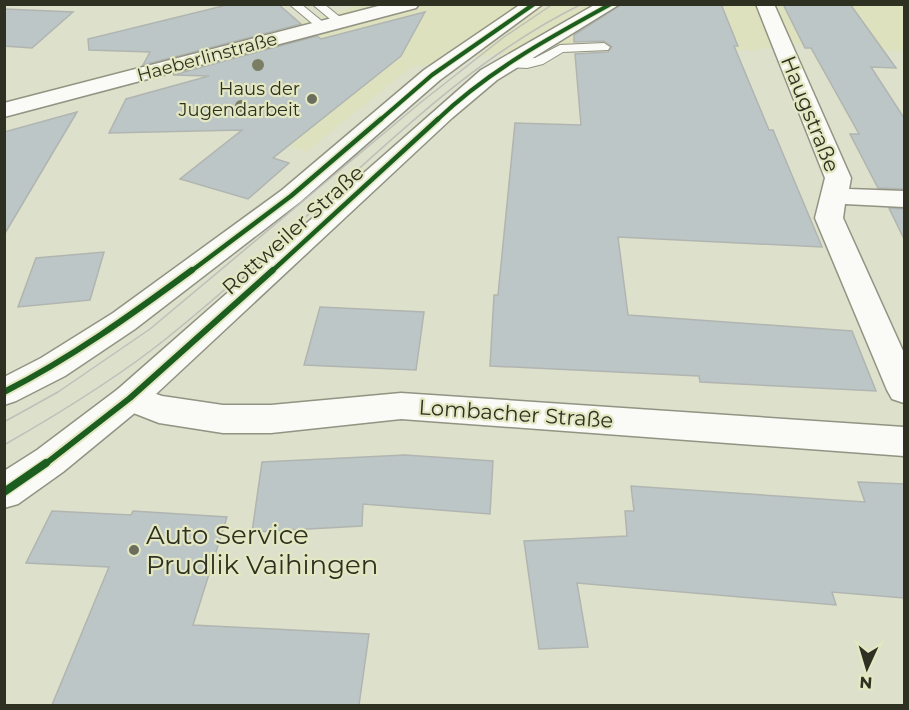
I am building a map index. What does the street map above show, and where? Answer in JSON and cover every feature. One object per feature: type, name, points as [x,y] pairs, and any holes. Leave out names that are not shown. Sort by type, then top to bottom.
[{"type":"street","name":"Haeberlinstraße","points":[[4,110],[410,4]]},
{"type":"street","name":"Rottweiler Straße","points":[[4,392],[53,367],[124,321],[291,196],[432,75],[534,4]]},
{"type":"street","name":"Rottweiler Straße","points":[[4,492],[50,461],[130,398],[350,201],[444,113],[507,63],[611,4]]},
{"type":"street","name":"Haugstraße","points":[[765,4],[838,178],[829,218],[904,390]]},
{"type":"street","points":[[16,86],[87,88]]},
{"type":"street","points":[[833,195],[904,200]]},
{"type":"street","name":"Lombacher Straße","points":[[130,398],[159,409],[223,419],[271,419],[401,406],[904,442]]},
{"type":"lane","points":[[294,4],[331,25]]},
{"type":"lane","points":[[317,4],[331,25]]},
{"type":"lane","points":[[554,35],[588,48]]},
{"type":"lane","points":[[507,63],[527,64],[539,61],[560,49],[604,47]]},
{"type":"shaded area","points":[[363,5],[904,5],[904,52],[863,46],[810,43],[752,50],[664,51],[542,47],[411,67],[306,152],[218,118],[245,61],[289,24]]},
{"type":"building","points":[[231,4],[278,4],[301,24],[143,65],[150,52],[89,50],[88,39]]},
{"type":"building","points":[[622,4],[721,4],[738,46],[734,46],[769,130],[773,130],[822,247],[618,237],[628,315],[852,331],[876,391],[700,382],[699,376],[490,366],[494,295],[498,295],[515,123],[581,125],[575,54],[608,52],[612,47],[604,41],[574,42],[574,35]]},
{"type":"building","points":[[783,4],[850,4],[896,68],[871,67],[904,118],[904,189],[878,188],[850,134],[859,134],[811,48],[805,48]]},
{"type":"building","points":[[4,9],[73,12],[32,48],[4,46]]},
{"type":"building","points":[[425,12],[401,56],[273,158],[289,163],[248,199],[180,179],[242,130],[109,133],[126,99],[209,76],[173,75],[317,36],[321,39]]},
{"type":"building","points":[[77,112],[4,235],[4,132]]},
{"type":"building","points":[[889,208],[904,209],[904,239]]},
{"type":"building","points":[[104,252],[90,300],[18,307],[36,258]]},
{"type":"building","points":[[320,307],[424,312],[416,370],[304,365]]},
{"type":"building","points":[[405,455],[493,461],[490,514],[363,504],[362,526],[252,532],[262,462]]},
{"type":"building","points":[[858,482],[904,484],[904,598],[832,592],[836,605],[577,583],[588,647],[539,649],[524,541],[627,536],[625,511],[634,511],[631,486],[865,502]]},
{"type":"building","points":[[52,511],[131,515],[133,511],[227,517],[193,625],[369,634],[359,705],[52,705],[109,567],[26,563]]},
{"type":"tram line","points":[[4,422],[58,392],[150,329],[420,103],[504,37],[553,4]]},
{"type":"tram line","points":[[4,445],[87,395],[148,353],[229,286],[428,107],[502,51],[582,4]]},
{"type":"cycle path","points":[[4,392],[53,367],[124,321],[291,196],[432,75],[534,4]]},
{"type":"cycle path","points":[[4,492],[50,461],[130,398],[350,201],[444,113],[489,75],[554,35],[611,4]]},
{"type":"place","name":"Haus der Jugendarbeit","points":[[312,99]]},
{"type":"place","name":"Auto Service Prudlik Vaihingen","points":[[134,550]]}]
